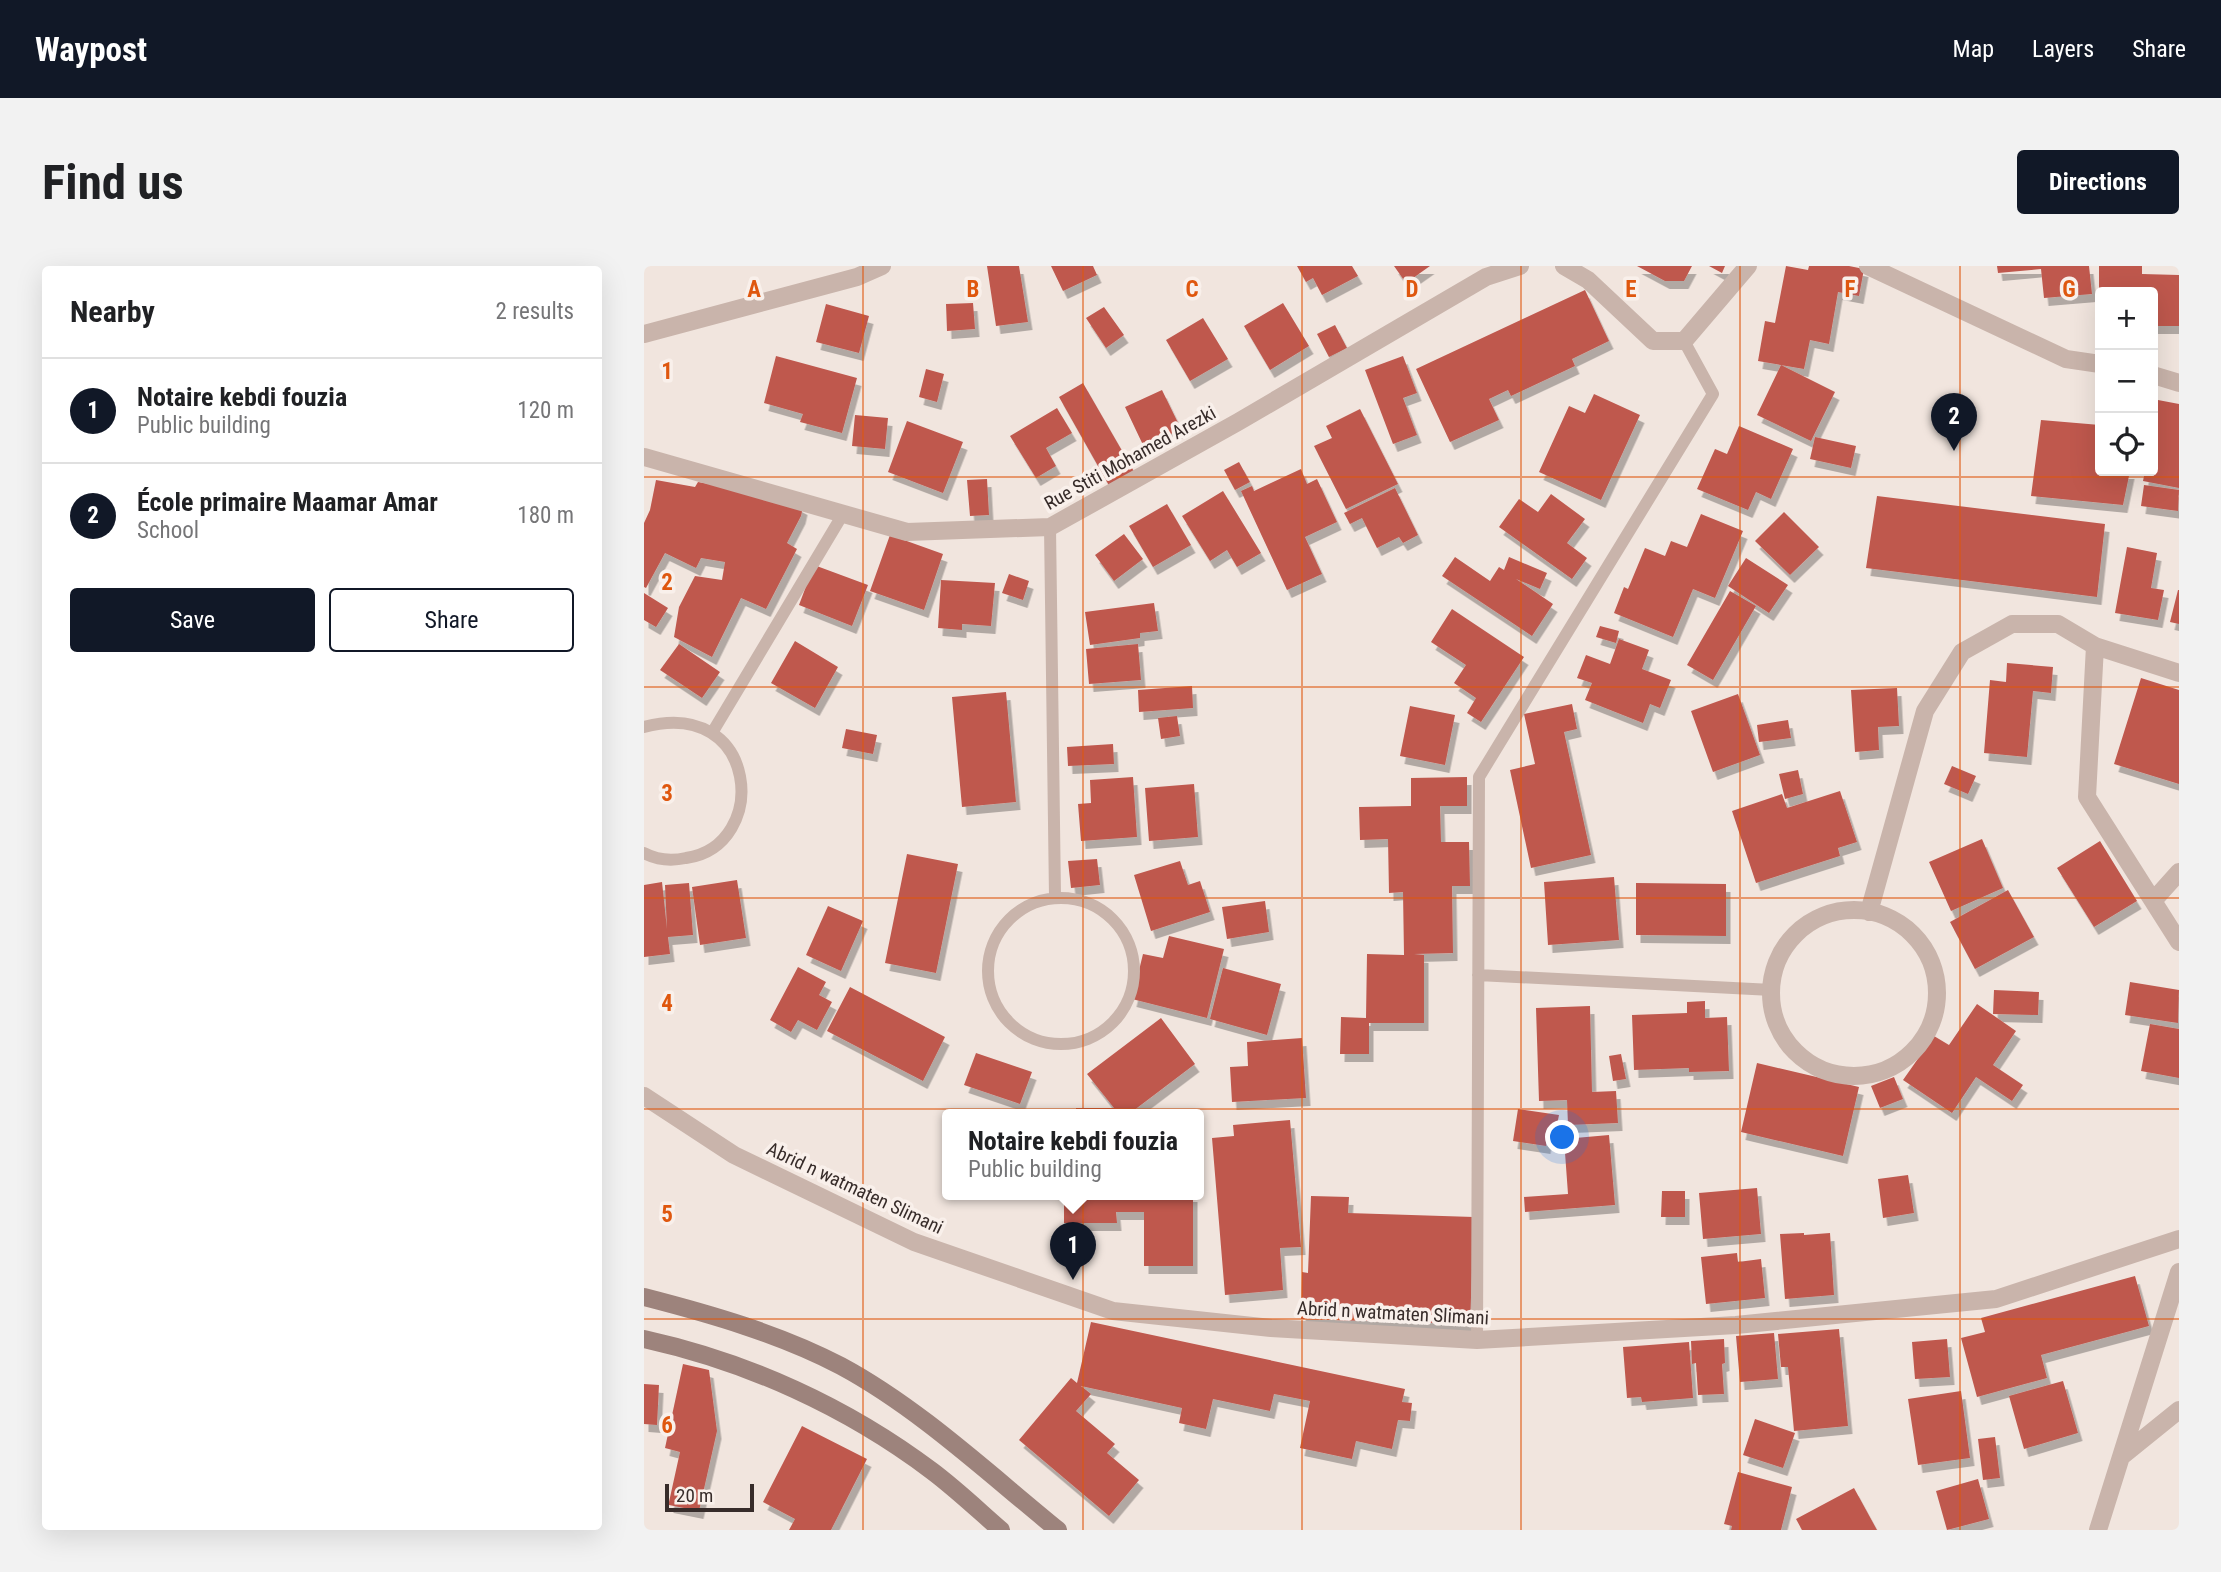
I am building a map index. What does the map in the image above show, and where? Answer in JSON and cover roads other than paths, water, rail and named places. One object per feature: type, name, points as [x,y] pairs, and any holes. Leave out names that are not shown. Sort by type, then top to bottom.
[{"type":"main road","points":[[644,1297],[700,1312],[775,1338],[839,1365],[890,1396],[1058,1530]]},
{"type":"main road","points":[[644,1339],[688,1349],[757,1373],[820,1401],[868,1428],[933,1471],[1001,1530]]},
{"type":"street","points":[[644,334],[857,277],[882,266]]},
{"type":"street","name":"Rue Stiti Mohamed Arezki","points":[[644,457],[907,532],[1050,527],[1238,422],[1486,277],[1520,266]]},
{"type":"street","points":[[1564,266],[1588,280],[1653,341],[1684,341],[1748,266]]},
{"type":"street","points":[[1868,266],[2066,359],[2095,363]]},
{"type":"street","points":[[2158,377],[2179,383]]},
{"type":"street","points":[[1869,912],[1926,710],[1962,652],[2012,624],[2058,624],[2095,646],[2179,673]]},
{"type":"street","points":[[2095,646],[2087,797],[2179,942]]},
{"type":"street","points":[[2153,901],[2179,872]]},
{"type":"street","points":[[1852,910],[1878,913],[1902,925],[1922,943],[1934,966],[1938,993],[1934,1021],[1920,1045],[1898,1065],[1871,1075],[1843,1076],[1815,1067],[1793,1049],[1777,1026],[1772,990],[1773,971],[1784,947],[1802,928],[1826,915],[1852,910]]},
{"type":"street","name":"Abrid n watmaten Slimani","points":[[644,1096],[734,1155],[914,1242],[1113,1311],[1271,1328],[1477,1340],[1736,1325],[1996,1299],[2179,1239]]},
{"type":"street","points":[[2098,1530],[2179,1272]]},
{"type":"street","points":[[2121,1457],[2179,1410]]},
{"type":"lane","points":[[1477,1340],[1479,777],[1713,394],[1684,341]]},
{"type":"lane","points":[[712,733],[843,514]]},
{"type":"lane","points":[[1050,527],[1055,897]]},
{"type":"lane","points":[[644,727],[667,721],[691,723],[712,733],[728,748],[739,768],[743,790],[739,811],[730,831],[714,847],[694,857],[672,861],[644,853]]},
{"type":"lane","points":[[1055,897],[1080,899],[1103,910],[1121,928],[1132,950],[1135,975],[1129,1000],[1115,1021],[1096,1036],[1072,1044],[1048,1044],[1026,1036],[1006,1022],[993,1002],[987,979],[988,956],[996,933],[1012,915],[1032,903],[1055,897]]},
{"type":"lane","points":[[1478,975],[1772,990]]},
{"type":"place","name":"École primaire Maamar Amar","points":[[1954,451]]},
{"type":"place","name":"Notaire kebdi fouzia","points":[[1073,1280]]}]
